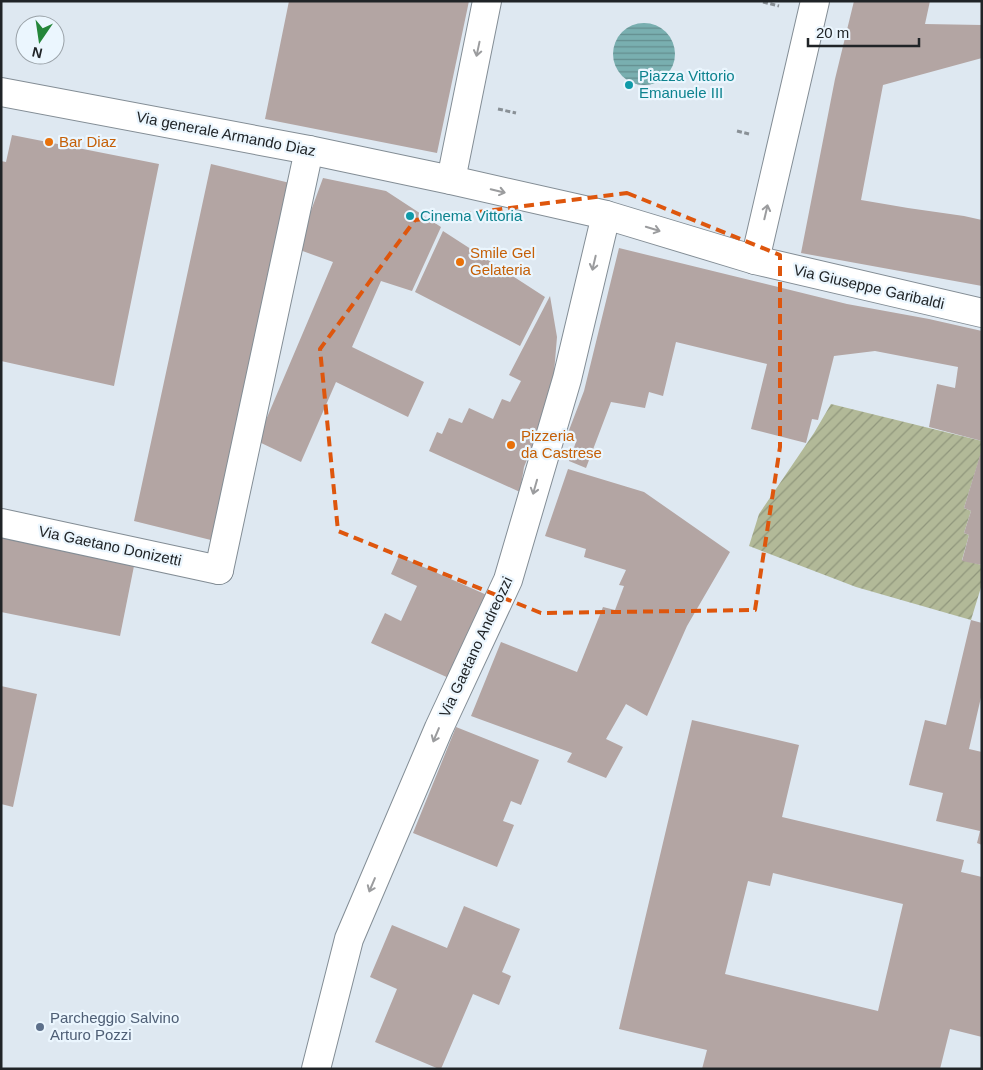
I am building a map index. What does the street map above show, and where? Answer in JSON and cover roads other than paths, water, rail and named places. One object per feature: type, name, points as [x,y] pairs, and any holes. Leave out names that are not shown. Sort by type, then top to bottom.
[{"type":"street","points":[[488,1],[451,180],[606,215],[756,260],[815,1]]},
{"type":"street","name":"Via generale Armando Diaz","points":[[1,92],[309,150],[451,180]]},
{"type":"street","name":"Via Gaetano Donizetti","points":[[1,523],[219,570],[309,150]]},
{"type":"street","name":"Via Gaetano Andreozzi","points":[[316,1069],[349,939],[439,728],[508,580],[567,379],[606,215]]},
{"type":"street","name":"Via Giuseppe Garibaldi","points":[[756,260],[982,313]]},
{"type":"place","name":"Piazza Vittorio Emanuele III","points":[[629,85]]},
{"type":"place","name":"Bar Diaz","points":[[49,142]]},
{"type":"place","name":"Cinema Vittoria","points":[[410,216]]},
{"type":"place","name":"Smile Gel Gelateria","points":[[460,262]]},
{"type":"place","name":"Pizzeria da Castrese","points":[[511,445]]},
{"type":"place","name":"Parcheggio Salvino Arturo Pozzi","points":[[40,1027]]}]
